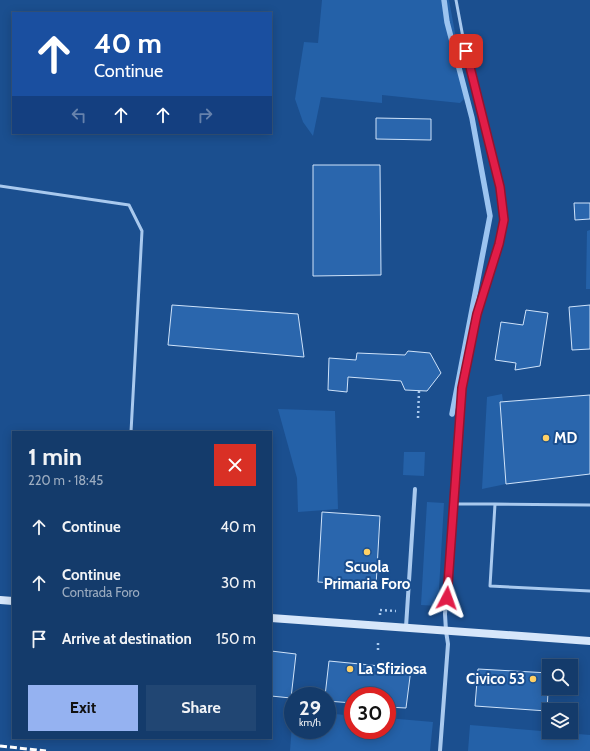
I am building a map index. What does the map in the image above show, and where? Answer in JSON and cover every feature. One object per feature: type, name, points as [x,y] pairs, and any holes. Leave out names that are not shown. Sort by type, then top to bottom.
[{"type":"main road","points":[[0,600],[12,601]]},
{"type":"main road","points":[[272,618],[590,640]]},
{"type":"street","points":[[440,751],[448,644],[445,614],[458,436]]},
{"type":"street","points":[[406,627],[415,488]]},
{"type":"lane","points":[[456,0],[468,64],[500,187],[504,220],[499,244],[477,314],[462,388],[458,436]]},
{"type":"lane","points":[[0,186],[129,205],[142,231],[131,431]]},
{"type":"lane","points":[[454,504],[590,505]]},
{"type":"lane","points":[[495,504],[490,586],[590,591]]},
{"type":"path","points":[[418,418],[419,391]]},
{"type":"path","points":[[380,617],[380,610],[406,611]]},
{"type":"path","points":[[378,643],[378,650]]},
{"type":"shaded area","points":[[322,0],[449,0],[468,95],[460,103],[382,95],[382,103],[321,97],[313,136],[303,122],[295,99],[304,42],[318,43]]},
{"type":"shaded area","points":[[590,230],[590,289],[586,289],[587,231]]},
{"type":"shaded area","points":[[502,394],[503,401],[500,402],[500,406],[506,484],[482,489],[487,397]]},
{"type":"shaded area","points":[[278,409],[335,411],[338,509],[298,512],[297,478]]},
{"type":"shaded area","points":[[404,452],[425,452],[424,476],[403,475]]},
{"type":"shaded area","points":[[427,502],[444,503],[438,606],[421,605]]},
{"type":"shaded area","points":[[336,714],[344,715],[344,739],[396,739],[396,719],[433,722],[430,751],[290,751],[291,739],[336,739]]},
{"type":"shaded area","points":[[470,725],[542,731],[542,739],[578,739],[578,734],[590,735],[590,751],[468,751]]},
{"type":"building","points":[[376,118],[431,119],[431,140],[376,139]]},
{"type":"building","points":[[313,165],[380,165],[381,275],[313,276]]},
{"type":"building","points":[[574,203],[590,203],[590,219],[575,220]]},
{"type":"building","points":[[172,305],[298,314],[304,357],[168,345]]},
{"type":"building","points":[[590,305],[590,349],[572,350],[569,307]]},
{"type":"building","points":[[526,310],[548,313],[540,366],[515,370],[516,363],[495,360],[501,322],[523,325]]},
{"type":"building","points":[[408,351],[430,353],[441,373],[427,391],[405,390],[401,381],[348,377],[347,392],[328,390],[329,358],[356,360],[357,353],[405,355]]},
{"type":"building","name":"MD","points":[[590,395],[590,474],[506,484],[500,402]]},
{"type":"building","points":[[322,512],[380,516],[376,586],[318,582]]},
{"type":"building","points":[[272,651],[296,654],[292,687],[284,687],[284,697],[272,696]]},
{"type":"building","points":[[329,661],[411,669],[406,708],[396,707],[396,687],[344,687],[344,702],[336,702],[336,687],[326,687]]},
{"type":"building","points":[[478,669],[542,673],[542,695],[548,695],[547,703],[542,703],[542,711],[475,706]]},
{"type":"waterway","points":[[444,0],[447,22],[472,118],[490,216],[452,414]]},
{"type":"railway","points":[[0,746],[46,751]]},
{"type":"place","name":"MD","points":[[546,438]]},
{"type":"place","name":"Scuola Primaria Foro","points":[[367,552]]},
{"type":"place","name":"La Sfiziosa","points":[[350,669]]},
{"type":"place","name":"Civico 53","points":[[533,679]]},
{"type":"route","points":[[447,598],[462,388],[477,314],[499,244],[504,220],[500,187],[468,64],[466,51]]}]
